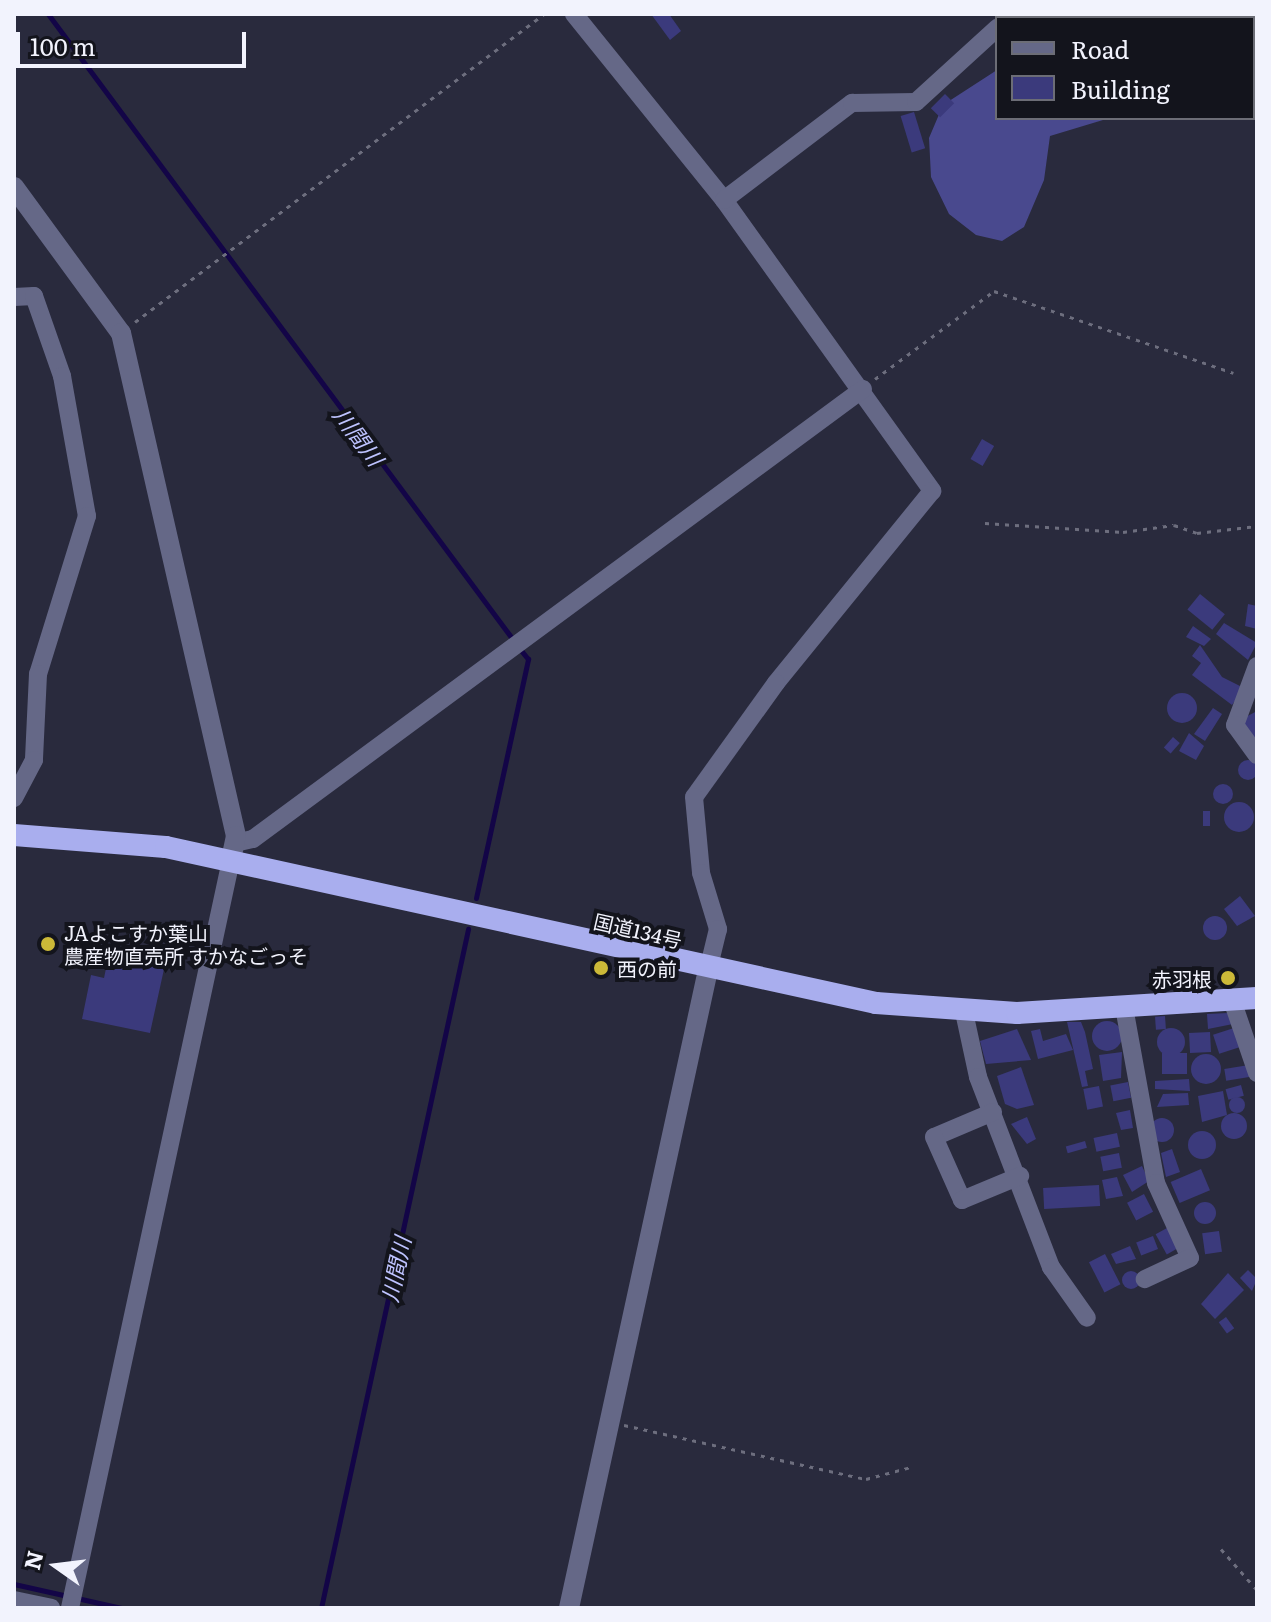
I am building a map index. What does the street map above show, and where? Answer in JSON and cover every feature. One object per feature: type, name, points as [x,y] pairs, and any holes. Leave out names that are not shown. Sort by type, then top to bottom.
[{"type":"highway","name":"国道134号","points":[[14,835],[233,852],[708,970],[964,1012],[1124,1007],[1257,998]]},
{"type":"street","points":[[569,1608],[718,929],[701,873],[694,797],[776,683],[932,491],[863,389],[724,200],[574,14]]},
{"type":"street","points":[[724,200],[852,103],[916,102],[995,30]]},
{"type":"street","points":[[14,187],[121,333],[233,852],[71,1607]]},
{"type":"street","points":[[14,297],[34,296],[62,376],[87,516],[38,674],[34,760],[14,798]]},
{"type":"street","points":[[233,852],[863,389]]},
{"type":"street","points":[[1257,666],[1235,725],[1257,755]]},
{"type":"street","points":[[1232,1000],[1257,1073]]},
{"type":"street","points":[[1124,1007],[1157,1185],[1190,1258],[1145,1279]]},
{"type":"street","points":[[964,1012],[993,1112],[1020,1176],[1051,1267],[1087,1318]]},
{"type":"street","points":[[993,1112],[934,1137],[962,1200],[1020,1176]]},
{"type":"street","points":[[14,1600],[51,1608]]},
{"type":"path","points":[[121,333],[544,14]]},
{"type":"path","points":[[863,389],[994,291],[1233,373]]},
{"type":"path","points":[[985,523],[1123,532],[1174,525],[1197,533],[1257,526]]},
{"type":"path","points":[[609,1421],[866,1479],[911,1467]]},
{"type":"path","points":[[1221,1549],[1257,1590]]},
{"type":"shaded area","points":[[995,71],[995,120],[1103,120],[1050,136],[1044,180],[1024,227],[1002,241],[976,235],[949,214],[931,177],[929,138],[943,105]]},
{"type":"building","points":[[651,14],[669,14],[681,31],[670,40]]},
{"type":"building","points":[[945,94],[954,103],[940,117],[931,108]]},
{"type":"building","points":[[914,112],[925,148],[912,152],[901,116]]},
{"type":"building","points":[[982,439],[994,446],[983,466],[970,459]]},
{"type":"building","points":[[1200,594],[1225,614],[1212,630],[1187,610]]},
{"type":"building","points":[[1248,604],[1257,606],[1257,629],[1245,626]]},
{"type":"building","points":[[1224,623],[1257,643],[1248,660],[1216,634]]},
{"type":"building","points":[[1193,626],[1211,639],[1204,646],[1186,637]]},
{"type":"building","points":[[1200,645],[1222,677],[1244,688],[1232,705],[1192,675],[1201,663],[1192,656]]},
{"type":"building","points":[[1182,693],[1193,697],[1197,708],[1193,719],[1182,723],[1171,719],[1167,708],[1171,697]]},
{"type":"building","points":[[1213,708],[1222,714],[1205,741],[1194,734]]},
{"type":"building","points":[[1257,711],[1257,749],[1242,719]]},
{"type":"building","points":[[1189,733],[1204,746],[1196,760],[1179,751]]},
{"type":"building","points":[[1173,737],[1180,743],[1171,753],[1164,748]]},
{"type":"building","points":[[1244,760],[1252,760],[1258,770],[1252,780],[1244,780],[1238,774],[1238,766]]},
{"type":"building","points":[[1223,784],[1230,787],[1233,794],[1230,801],[1223,804],[1216,801],[1213,794],[1216,787]]},
{"type":"building","points":[[1239,802],[1250,806],[1254,817],[1250,828],[1239,832],[1228,828],[1224,817],[1228,806]]},
{"type":"building","points":[[1203,811],[1210,811],[1210,826],[1203,826]]},
{"type":"building","points":[[1240,896],[1255,916],[1237,926],[1224,909]]},
{"type":"building","points":[[1215,916],[1223,920],[1227,928],[1223,936],[1215,940],[1207,936],[1203,928],[1207,920]]},
{"type":"building","points":[[110,949],[166,960],[150,1033],[82,1019],[91,975],[104,978]]},
{"type":"building","points":[[1228,1013],[1233,1024],[1208,1029],[1207,1014]]},
{"type":"building","points":[[1165,1016],[1166,1029],[1156,1030],[1155,1017]]},
{"type":"building","points":[[1107,1021],[1118,1025],[1122,1036],[1118,1047],[1107,1051],[1096,1047],[1092,1036],[1096,1025]]},
{"type":"building","points":[[1067,1022],[1081,1022],[1085,1032],[1093,1069],[1085,1071],[1088,1086],[1082,1087]]},
{"type":"building","points":[[1171,1028],[1181,1032],[1185,1042],[1181,1052],[1171,1056],[1161,1052],[1157,1042],[1161,1032]]},
{"type":"building","points":[[1234,1028],[1240,1047],[1219,1054],[1213,1035]]},
{"type":"building","points":[[1017,1029],[1031,1060],[986,1064],[980,1041]]},
{"type":"building","points":[[1040,1029],[1043,1041],[1066,1034],[1073,1050],[1038,1059],[1031,1031]]},
{"type":"building","points":[[1210,1032],[1211,1052],[1190,1053],[1189,1033]]},
{"type":"building","points":[[1122,1052],[1121,1078],[1103,1081],[1099,1055]]},
{"type":"building","points":[[1162,1053],[1187,1053],[1187,1074],[1162,1074]]},
{"type":"building","points":[[1206,1054],[1216,1059],[1221,1069],[1216,1079],[1206,1084],[1196,1079],[1191,1069],[1196,1059]]},
{"type":"building","points":[[1249,1065],[1251,1077],[1226,1081],[1224,1069]]},
{"type":"building","points":[[1021,1067],[1034,1105],[1017,1109],[1005,1104],[997,1076]]},
{"type":"building","points":[[1189,1079],[1190,1091],[1155,1089],[1155,1081]]},
{"type":"building","points":[[1128,1082],[1131,1098],[1113,1101],[1110,1085]]},
{"type":"building","points":[[1241,1085],[1244,1096],[1228,1100],[1226,1089]]},
{"type":"building","points":[[1099,1086],[1103,1107],[1087,1110],[1083,1089]]},
{"type":"building","points":[[1223,1091],[1227,1115],[1202,1122],[1198,1096]]},
{"type":"building","points":[[1188,1093],[1189,1105],[1157,1107],[1163,1094]]},
{"type":"building","points":[[1237,1097],[1245,1105],[1237,1113],[1229,1105]]},
{"type":"building","points":[[1130,1110],[1133,1128],[1121,1130],[1116,1113]]},
{"type":"building","points":[[1234,1113],[1243,1117],[1247,1126],[1243,1135],[1234,1139],[1225,1135],[1221,1126],[1225,1117]]},
{"type":"building","points":[[1027,1117],[1036,1139],[1027,1144],[1011,1124]]},
{"type":"building","points":[[1162,1118],[1171,1121],[1174,1130],[1171,1139],[1162,1142],[1153,1139],[1150,1130],[1153,1121]]},
{"type":"building","points":[[1202,1131],[1212,1135],[1216,1145],[1212,1155],[1202,1159],[1192,1155],[1188,1145],[1192,1135]]},
{"type":"building","points":[[1117,1133],[1120,1147],[1096,1152],[1094,1138]]},
{"type":"building","points":[[1085,1141],[1087,1148],[1068,1153],[1066,1147]]},
{"type":"building","points":[[1172,1149],[1180,1172],[1166,1177],[1161,1153]]},
{"type":"building","points":[[1119,1153],[1122,1168],[1103,1171],[1100,1157]]},
{"type":"building","points":[[1142,1166],[1149,1181],[1132,1192],[1123,1175]]},
{"type":"building","points":[[1201,1169],[1210,1190],[1180,1203],[1171,1182]]},
{"type":"building","points":[[1117,1177],[1123,1196],[1106,1199],[1102,1180]]},
{"type":"building","points":[[1099,1185],[1100,1206],[1044,1209],[1043,1188]]},
{"type":"building","points":[[1144,1194],[1153,1212],[1136,1220],[1127,1203]]},
{"type":"building","points":[[1205,1202],[1213,1205],[1216,1213],[1213,1221],[1205,1224],[1197,1221],[1194,1213],[1197,1205]]},
{"type":"building","points":[[1167,1228],[1178,1248],[1167,1254],[1156,1234]]},
{"type":"building","points":[[1219,1231],[1222,1252],[1205,1254],[1202,1233]]},
{"type":"building","points":[[1153,1236],[1158,1249],[1141,1256],[1136,1242]]},
{"type":"building","points":[[1130,1246],[1136,1259],[1116,1264],[1111,1254]]},
{"type":"building","points":[[1105,1254],[1120,1284],[1104,1292],[1089,1262]]},
{"type":"building","points":[[1248,1270],[1257,1279],[1252,1291],[1240,1278]]},
{"type":"building","points":[[1127,1271],[1135,1271],[1140,1280],[1138,1287],[1127,1289],[1122,1284],[1122,1276]]},
{"type":"building","points":[[1228,1273],[1244,1290],[1215,1319],[1201,1304]]},
{"type":"building","points":[[1226,1317],[1234,1328],[1227,1334],[1219,1322]]},
{"type":"waterway","name":"川間川","points":[[48,14],[514,641]]},
{"type":"waterway","name":"川間川","points":[[476,898],[528,659],[520,649]]},
{"type":"waterway","name":"川間川","points":[[321,1608],[468,929]]},
{"type":"waterway","name":"川間川","points":[[14,1584],[121,1608]]},
{"type":"place","name":"JAよこすか葉山 農産物直売所 すかなごっそ","points":[[48,944]]},
{"type":"place","name":"西の前","points":[[601,968]]},
{"type":"place","name":"赤羽根","points":[[1228,978]]}]
